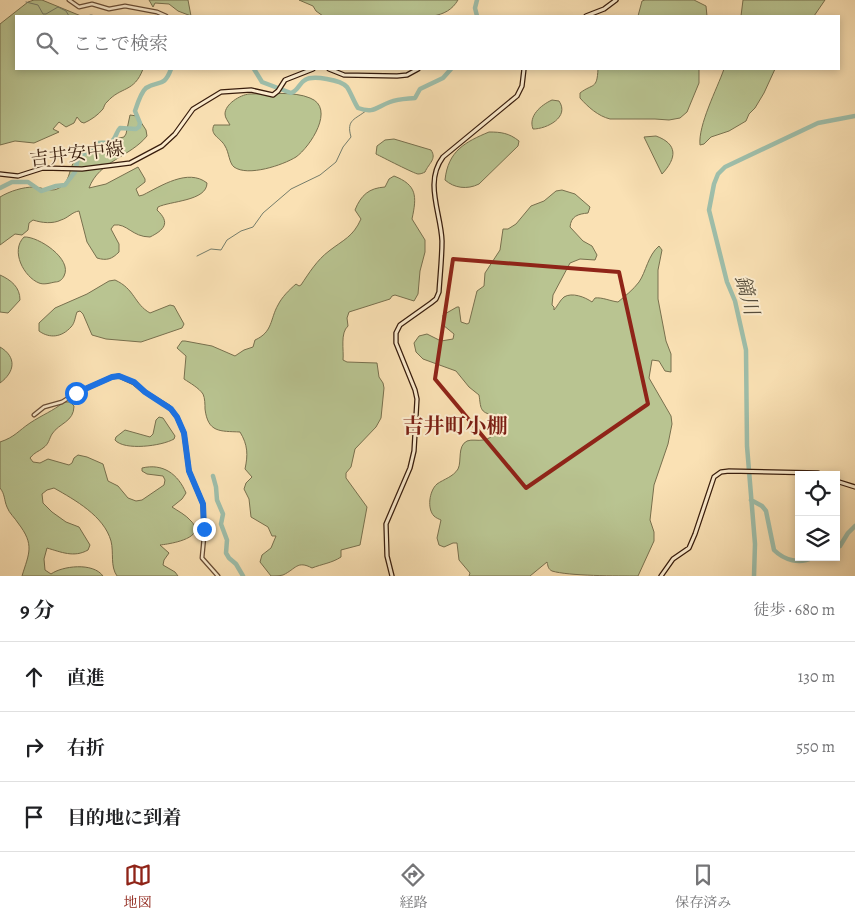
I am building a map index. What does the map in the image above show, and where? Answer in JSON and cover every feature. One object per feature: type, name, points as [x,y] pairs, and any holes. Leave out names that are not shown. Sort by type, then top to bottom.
[{"type":"main road","points":[[589,15],[604,9],[616,0]]},
{"type":"main road","name":"吉井安中線","points":[[0,174],[18,176],[43,168],[82,169],[120,165],[137,160],[162,146],[175,134],[192,109],[221,92],[251,90],[270,95],[276,93],[285,80],[307,70]]},
{"type":"main road","points":[[332,70],[344,75],[397,76],[407,75],[416,70]]},
{"type":"main road","points":[[392,576],[387,556],[386,524],[410,468],[414,450],[417,408],[416,395],[396,343],[396,334],[400,325],[431,303],[439,292],[442,240],[435,203],[435,172],[443,157],[517,96],[522,86],[524,70]]},
{"type":"main road","points":[[661,576],[673,559],[685,552],[690,545],[714,477],[721,472],[729,471],[795,473]]},
{"type":"main road","points":[[840,482],[855,487]]},
{"type":"street","points":[[69,0],[79,7],[92,4],[109,9],[125,6],[164,15]]},
{"type":"street","points":[[34,415],[44,407],[62,402],[76,393],[116,376],[134,382],[145,392],[169,407],[177,417],[184,433],[189,471],[203,504],[204,537],[202,558],[218,576]]},
{"type":"highlighted area","points":[[453,259],[619,272],[648,404],[526,488],[435,379]]},
{"type":"green space","points":[[42,0],[79,15],[15,15],[15,70],[142,70],[136,82],[112,97],[99,113],[87,122],[81,122],[77,117],[74,123],[66,127],[59,122],[53,129],[59,132],[34,143],[15,141],[0,145],[0,24],[28,2]]},
{"type":"green space","points":[[149,0],[188,0],[191,15],[178,11],[169,4],[155,3],[153,7]]},
{"type":"green space","points":[[299,0],[458,0],[447,11],[437,15],[322,15],[313,6]]},
{"type":"green space","points":[[694,0],[706,6],[707,15],[638,15],[642,1]]},
{"type":"green space","points":[[743,0],[825,0],[815,15],[741,15]]},
{"type":"green space","points":[[598,70],[699,70],[699,83],[687,112],[680,118],[669,120],[610,119],[601,116],[580,98],[580,93],[594,85]]},
{"type":"green space","points":[[724,70],[775,70],[764,93],[746,121],[729,131],[711,137],[704,144],[700,145],[705,117]]},
{"type":"green space","points":[[249,94],[296,94],[310,98],[317,103],[321,110],[318,128],[308,145],[296,157],[265,169],[248,171],[240,170],[232,165],[226,148],[214,134],[213,128],[214,125],[230,125],[225,115],[227,107],[237,98]]},
{"type":"green space","points":[[552,100],[559,101],[562,107],[559,117],[545,127],[533,129],[532,120],[536,111]]},
{"type":"green space","points":[[130,115],[137,116],[146,130],[147,136],[100,171],[89,188],[106,184],[138,167],[145,179],[145,182],[136,189],[139,196],[166,183],[192,177],[207,183],[201,194],[187,200],[158,207],[157,210],[165,222],[164,226],[159,232],[150,237],[139,235],[123,226],[114,225],[111,229],[119,244],[119,252],[109,259],[97,258],[87,242],[79,211],[55,222],[33,220],[29,223],[28,230],[22,235],[15,234],[0,245],[0,197],[12,191],[25,188],[57,189],[67,179],[74,161],[88,154],[101,153],[115,139],[124,137]]},
{"type":"green space","points":[[489,132],[512,136],[519,141],[518,146],[479,184],[461,187],[452,185],[445,180],[450,162],[459,149]]},
{"type":"green space","points":[[656,136],[668,143],[672,147],[673,152],[667,168],[662,174],[644,137]]},
{"type":"green space","points":[[394,139],[431,150],[433,159],[425,172],[418,174],[376,154],[377,146],[385,140]]},
{"type":"green space","points":[[394,176],[407,183],[414,192],[415,204],[412,219],[425,240],[425,252],[420,271],[418,294],[414,301],[395,295],[390,299],[349,312],[347,318],[348,326],[343,337],[343,360],[347,362],[377,363],[379,377],[384,388],[381,418],[376,427],[355,449],[351,467],[346,473],[346,478],[367,507],[360,545],[341,550],[341,557],[331,562],[312,568],[300,565],[283,575],[271,576],[260,562],[262,555],[271,548],[276,536],[272,536],[268,527],[251,517],[249,499],[244,489],[246,483],[252,477],[245,469],[247,455],[245,441],[240,432],[221,431],[212,427],[209,423],[203,394],[184,379],[186,356],[177,348],[182,341],[185,341],[212,346],[235,356],[253,347],[255,340],[261,337],[268,329],[275,310],[286,294],[296,284],[301,285],[321,258],[355,230],[361,219],[355,210],[363,196],[374,189],[385,187],[389,179]]},
{"type":"green space","points":[[562,190],[575,194],[590,207],[588,213],[573,218],[570,227],[583,241],[592,246],[597,255],[595,260],[580,259],[570,263],[553,295],[552,305],[554,310],[564,297],[571,295],[582,297],[592,302],[595,298],[598,298],[618,302],[639,282],[655,250],[659,246],[662,250],[658,270],[658,299],[666,341],[671,354],[671,372],[665,371],[659,361],[652,360],[649,378],[671,416],[672,424],[668,444],[654,485],[650,520],[654,532],[654,541],[638,576],[559,573],[552,571],[548,567],[547,562],[530,576],[469,576],[470,573],[459,560],[457,543],[444,547],[439,545],[437,538],[441,520],[435,517],[430,509],[431,495],[437,484],[451,476],[458,469],[464,443],[469,440],[483,440],[491,437],[496,430],[497,423],[494,415],[483,411],[479,395],[469,387],[456,371],[423,359],[416,352],[414,343],[419,336],[427,334],[441,341],[453,339],[454,334],[443,325],[443,315],[457,307],[459,307],[461,322],[469,323],[477,291],[484,286],[485,273],[500,250],[503,229],[508,229],[516,224],[531,206],[544,201],[556,191]]},
{"type":"green space","points":[[24,237],[45,244],[59,256],[64,263],[65,269],[61,280],[41,284],[28,275],[21,263],[18,249]]},
{"type":"green space","points":[[0,275],[14,284],[20,295],[20,300],[8,313],[0,312]]},
{"type":"green space","points":[[115,280],[127,288],[150,313],[170,305],[174,306],[184,324],[182,328],[141,342],[106,339],[92,335],[80,311],[77,312],[72,325],[60,335],[52,336],[39,331],[39,323],[55,308],[87,294],[109,281]]},
{"type":"green space","points":[[0,347],[9,355],[12,365],[9,374],[0,383]]},
{"type":"green space","points":[[64,402],[70,402],[74,406],[72,416],[55,430],[45,446],[30,458],[33,462],[40,463],[48,459],[69,465],[78,455],[87,457],[103,464],[108,481],[118,486],[128,498],[136,501],[142,500],[164,485],[165,480],[163,476],[147,474],[142,471],[142,468],[157,467],[174,475],[186,493],[172,507],[187,517],[195,527],[195,532],[186,539],[160,545],[169,553],[163,565],[178,576],[117,576],[113,564],[111,541],[102,524],[88,510],[54,488],[42,494],[43,503],[66,522],[79,527],[90,545],[88,550],[78,554],[68,554],[47,548],[44,559],[45,570],[51,574],[70,567],[85,567],[103,576],[22,576],[28,555],[29,543],[8,509],[0,488],[0,442],[13,436]]},
{"type":"green space","points":[[159,417],[163,418],[175,436],[174,439],[161,444],[143,446],[126,445],[115,440],[125,430],[150,437],[153,434],[156,420]]},
{"type":"waterway","points":[[477,0],[475,8],[477,15]]},
{"type":"waterway","points":[[26,2],[38,5],[43,14],[58,7],[66,11],[68,15]]},
{"type":"waterway","points":[[0,188],[12,182],[28,182],[41,191],[65,185],[75,172],[78,158],[99,143],[111,142],[120,128],[136,129],[139,127],[140,123],[135,111],[142,92],[146,88],[161,83],[166,79],[170,70]]},
{"type":"waterway","points":[[255,70],[262,82],[291,93],[303,81],[309,79],[320,78],[339,82],[347,87],[358,108],[363,110],[375,109],[393,101],[415,98],[420,89],[443,78],[450,70]]},
{"type":"waterway","points":[[197,256],[211,249],[221,250],[227,240],[241,231],[253,227],[263,213],[291,189],[320,175],[336,162],[343,147],[351,137],[351,123],[367,110]]},
{"type":"waterway","name":"鏑川","points":[[754,576],[755,544],[747,446],[746,350],[735,301],[727,282],[709,210],[714,184],[718,174],[725,167],[818,123],[855,116]]},
{"type":"waterway","points":[[213,476],[217,500],[223,514],[221,524],[227,540],[226,553],[236,564],[243,576]]},
{"type":"waterway","points":[[751,500],[762,506],[766,511],[774,550],[787,559],[795,560]]},
{"type":"waterway","points":[[840,546],[855,526]]},
{"type":"district","name":"吉井町小棚","points":[[455,426]]},
{"type":"route","points":[[76,393],[112,377],[119,376],[134,382],[145,392],[171,409],[180,422],[186,439],[189,471],[202,499],[204,529]]}]
